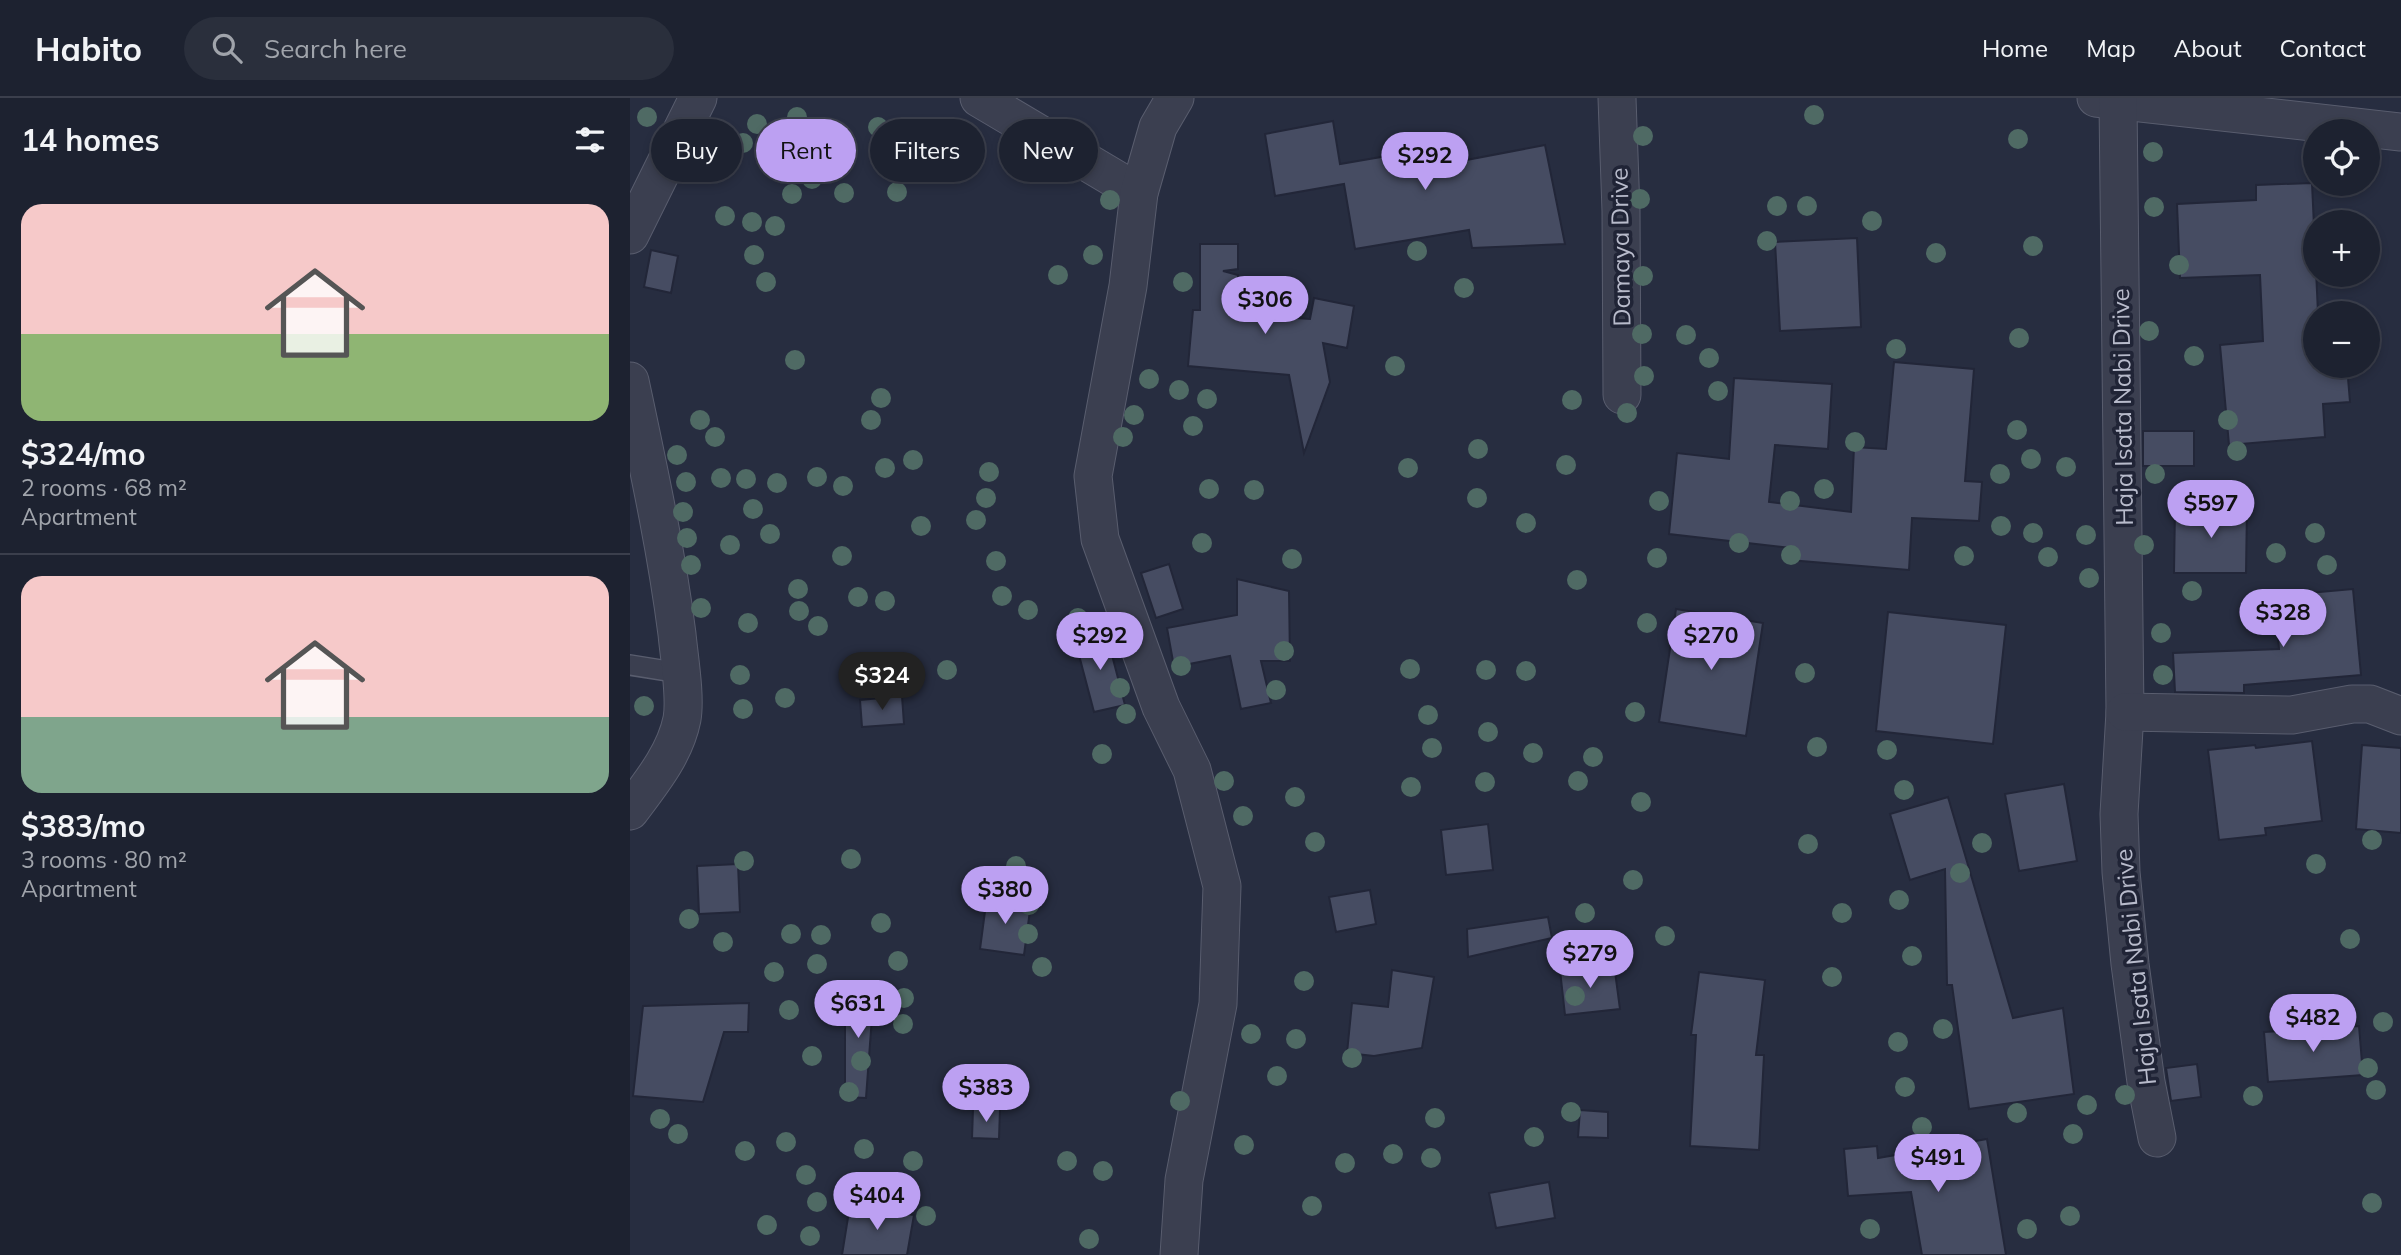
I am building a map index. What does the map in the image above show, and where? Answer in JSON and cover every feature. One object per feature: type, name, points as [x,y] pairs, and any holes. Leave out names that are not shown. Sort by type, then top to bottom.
[{"type":"street","points":[[630,235],[698,98]]},
{"type":"street","points":[[979,98],[1139,193]]},
{"type":"street","points":[[1175,98],[1157,127],[1139,193],[1128,286],[1093,476],[1100,539],[1161,707],[1192,770],[1222,886],[1218,1004],[1184,1180],[1179,1255]]},
{"type":"street","name":"Damaya Drive","points":[[1617,98],[1622,395]]},
{"type":"street","points":[[2107,100],[2401,132]]},
{"type":"street","name":"Haja Isata Nabi Drive","points":[[2107,100],[2125,712],[2119,814],[2121,872],[2130,964],[2146,1082],[2157,1138]]},
{"type":"street","points":[[630,381],[667,560],[680,673],[682,717],[675,743],[630,811]]},
{"type":"street","points":[[2125,712],[2292,715],[2352,704],[2370,704],[2401,716]]},
{"type":"lane","points":[[630,665],[680,673]]},
{"type":"building","points":[[1333,121],[1340,164],[1416,151],[1419,169],[1545,145],[1565,244],[1472,248],[1469,230],[1355,249],[1344,184],[1275,196],[1265,134]]},
{"type":"building","points":[[2303,183],[2303,196],[2313,196],[2313,210],[2303,210],[2303,287],[2317,287],[2317,301],[2303,301],[2303,378],[2348,378],[2350,402],[2323,404],[2325,437],[2229,445],[2220,345],[2263,341],[2260,275],[2180,278],[2177,204],[2256,200],[2256,185]]},
{"type":"building","points":[[1857,238],[1861,327],[1780,331],[1775,242]]},
{"type":"building","points":[[1200,244],[1238,244],[1238,269],[1223,271],[1238,275],[1238,314],[1310,319],[1314,298],[1354,306],[1347,348],[1323,343],[1330,382],[1304,453],[1289,375],[1188,366],[1193,310],[1200,310]]},
{"type":"building","points":[[651,250],[678,256],[671,293],[644,287]]},
{"type":"building","points":[[1894,362],[1974,369],[1965,481],[1982,482],[1979,521],[1912,518],[1909,570],[1789,560],[1790,548],[1669,534],[1677,453],[1729,459],[1734,378],[1832,384],[1828,449],[1775,445],[1769,502],[1851,512],[1854,447],[1886,449]]},
{"type":"building","points":[[2143,431],[2194,431],[2194,466],[2143,466]]},
{"type":"building","points":[[2175,507],[2247,507],[2246,573],[2174,573]]},
{"type":"building","points":[[1169,564],[1183,609],[1156,618],[1141,573]]},
{"type":"building","points":[[1237,579],[1289,591],[1290,661],[1261,661],[1271,703],[1241,709],[1230,656],[1174,667],[1167,628],[1237,615]]},
{"type":"building","points":[[2353,589],[2361,675],[2244,685],[2244,693],[2175,692],[2173,653],[2279,649],[2274,596]]},
{"type":"building","points":[[1676,609],[1763,623],[1746,736],[1659,722]]},
{"type":"building","points":[[1888,612],[2006,625],[1993,744],[1876,731]]},
{"type":"building","points":[[1106,632],[1125,705],[1094,712],[1075,640]]},
{"type":"building","points":[[902,696],[904,724],[862,727],[860,700]]},
{"type":"building","points":[[2312,741],[2322,821],[2265,828],[2266,835],[2219,840],[2208,750],[2255,745],[2256,748]]},
{"type":"building","points":[[2362,745],[2401,748],[2401,833],[2356,829]]},
{"type":"building","points":[[2064,784],[2077,861],[2019,871],[2005,794]]},
{"type":"building","points":[[1948,797],[2013,1018],[2063,1008],[2074,1094],[1969,1109],[1952,985],[1947,985],[1945,869],[1910,880],[1890,814]]},
{"type":"building","points":[[1488,824],[1493,870],[1446,875],[1441,830]]},
{"type":"building","points":[[738,864],[740,912],[699,914],[697,866]]},
{"type":"building","points":[[1370,890],[1376,924],[1336,932],[1329,897]]},
{"type":"building","points":[[987,896],[1031,903],[1024,955],[980,949]]},
{"type":"building","points":[[1548,917],[1552,938],[1468,957],[1467,929]]},
{"type":"building","points":[[1614,964],[1620,1009],[1565,1015],[1560,970]]},
{"type":"building","points":[[1392,970],[1434,977],[1422,1048],[1374,1056],[1347,1053],[1352,1003],[1388,1007]]},
{"type":"building","points":[[1699,972],[1765,980],[1756,1055],[1764,1055],[1759,1150],[1690,1146],[1696,1035],[1691,1035]]},
{"type":"building","points":[[845,985],[874,990],[866,1098],[845,1097]]},
{"type":"building","points":[[749,1003],[748,1032],[724,1032],[703,1102],[633,1096],[643,1006]]},
{"type":"building","points":[[2359,1026],[2363,1075],[2268,1082],[2264,1032]]},
{"type":"building","points":[[2197,1064],[2201,1097],[2171,1101],[2166,1068]]},
{"type":"building","points":[[973,1109],[1000,1109],[999,1139],[972,1138]]},
{"type":"building","points":[[1580,1110],[1608,1112],[1608,1138],[1578,1137]]},
{"type":"building","points":[[1987,1139],[2006,1255],[1922,1255],[1911,1192],[1848,1196],[1844,1149],[1877,1146],[1878,1158]]},
{"type":"building","points":[[1549,1182],[1555,1218],[1496,1228],[1489,1193]]},
{"type":"building","points":[[850,1205],[914,1215],[907,1255],[842,1255]]}]
